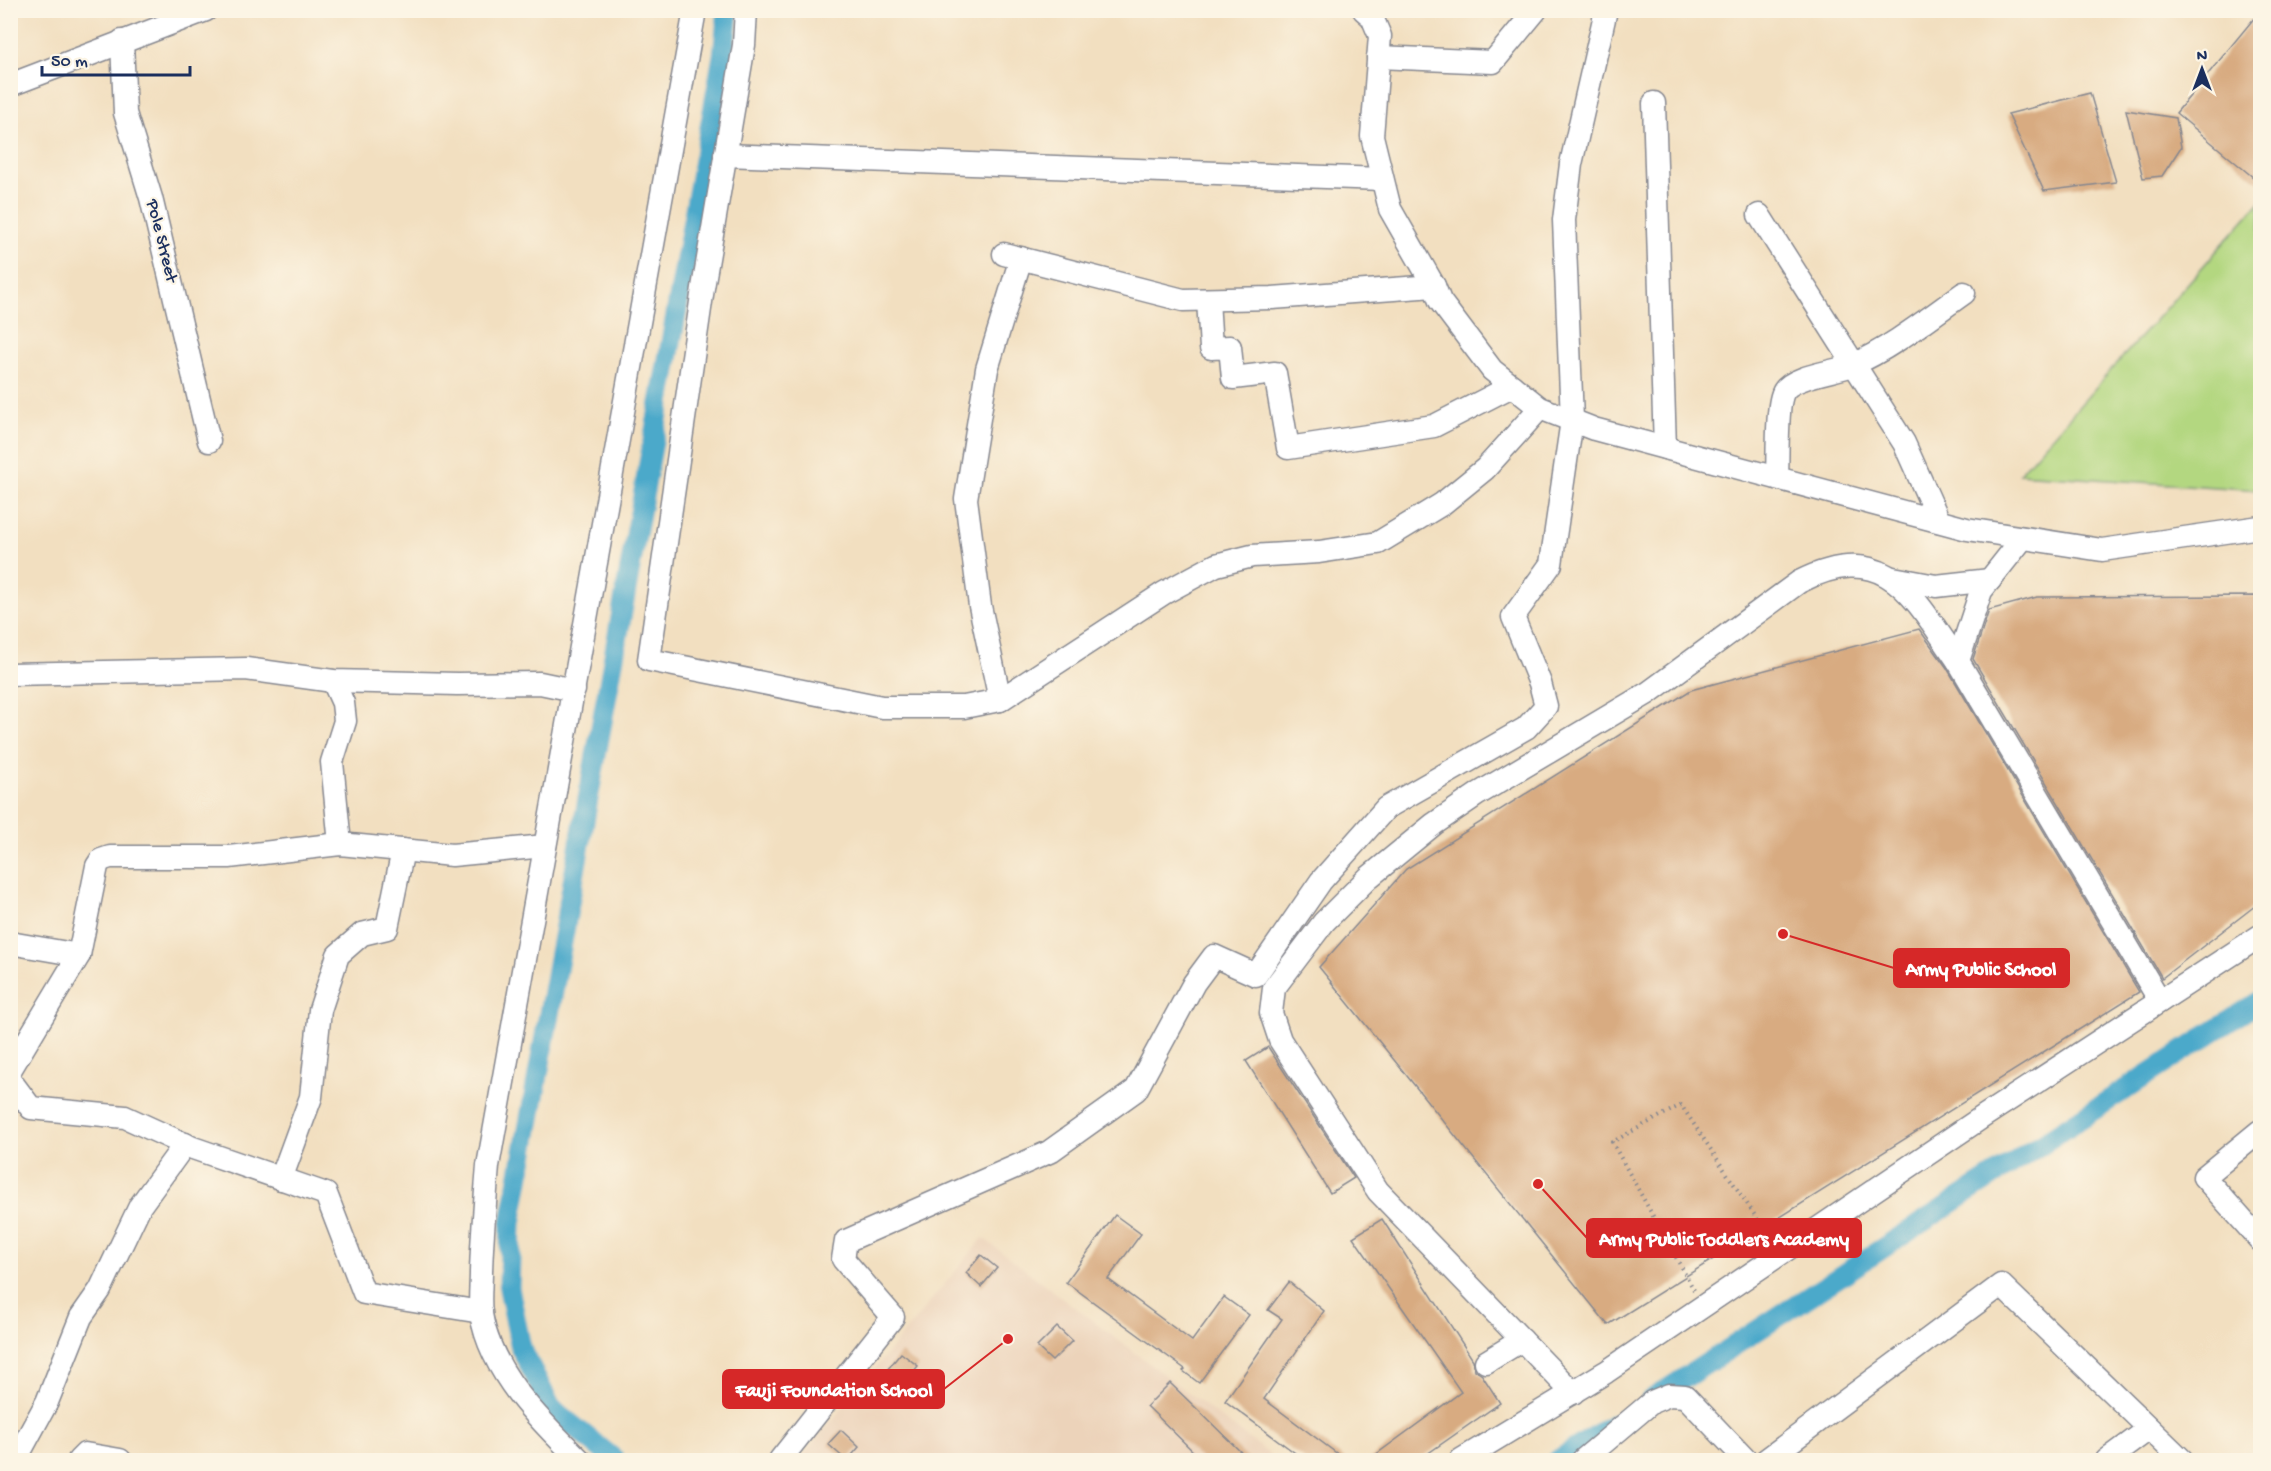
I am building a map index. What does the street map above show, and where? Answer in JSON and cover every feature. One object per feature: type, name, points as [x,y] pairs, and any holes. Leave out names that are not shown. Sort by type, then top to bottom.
[{"type":"street","points":[[10,84],[206,10]]},
{"type":"street","points":[[574,1459],[518,1392],[501,1368],[488,1338],[481,1312],[483,1224],[488,1166],[695,10]]},
{"type":"street","points":[[746,10],[744,45],[703,288],[649,660],[882,706],[964,707],[1000,700],[1164,593],[1216,565],[1252,556],[1318,552],[1378,543],[1443,504],[1485,469],[1540,408]]},
{"type":"street","points":[[1364,10],[1372,17],[1380,36],[1372,136],[1390,209],[1434,286],[1440,301],[1492,370],[1540,408],[1665,448],[1939,521],[2023,538],[2102,550],[2260,527]]},
{"type":"street","points":[[1378,57],[1493,62],[1536,10]]},
{"type":"street","points":[[780,1461],[893,1317],[843,1258],[846,1241],[1049,1152],[1136,1090],[1194,983],[1214,956],[1256,975],[1321,881],[1386,808],[1526,728],[1546,706],[1540,683],[1513,618],[1551,564],[1572,420],[1564,220],[1571,164],[1606,10]]},
{"type":"street","name":"Pole Street","points":[[122,41],[125,113],[151,198],[209,441]]},
{"type":"street","points":[[1654,103],[1665,448]]},
{"type":"street","points":[[725,155],[1382,179]]},
{"type":"street","points":[[1759,215],[1852,365],[1904,443],[1939,521]]},
{"type":"street","points":[[1000,700],[980,606],[966,499],[987,369],[1012,256],[1183,300],[1434,286]]},
{"type":"street","points":[[1777,478],[1783,392],[1791,383],[1852,365],[1914,329],[1964,293]]},
{"type":"street","points":[[1208,300],[1211,348],[1230,347],[1233,378],[1275,373],[1287,448],[1434,426],[1512,386]]},
{"type":"street","points":[[1958,661],[1981,591],[2023,538]]},
{"type":"street","points":[[1573,1393],[1378,1191],[1280,1041],[1271,1013],[1274,988],[1324,922],[1368,878],[1434,824],[1478,794],[1648,693],[1799,582],[1822,570],[1846,565],[1936,586],[1990,580]]},
{"type":"street","points":[[1892,577],[1909,591],[1958,661],[2160,1001]]},
{"type":"street","points":[[10,674],[246,669],[333,681],[540,683],[574,690]]},
{"type":"street","points":[[333,681],[344,703],[345,721],[332,762],[340,844]]},
{"type":"street","points":[[10,1070],[79,955],[97,866],[101,860],[110,857],[229,857],[340,844],[452,855],[545,846]]},
{"type":"street","points":[[281,1179],[311,1097],[320,1010],[338,955],[362,934],[387,928],[403,850]]},
{"type":"street","points":[[1461,1461],[1573,1393],[2260,936]]},
{"type":"street","points":[[10,943],[79,955]]},
{"type":"street","points":[[10,1080],[31,1108],[125,1117],[185,1144],[326,1194],[364,1293],[481,1312]]},
{"type":"street","points":[[2260,1131],[2204,1177],[2260,1240]]},
{"type":"street","points":[[16,1458],[47,1402],[81,1317],[100,1290],[140,1206],[185,1144]]},
{"type":"street","points":[[1766,1461],[2001,1285],[2182,1461]]},
{"type":"street","points":[[1486,1362],[1522,1340]]},
{"type":"street","points":[[1583,1461],[1652,1402],[1669,1395],[1684,1396],[1746,1461]]},
{"type":"street","points":[[2107,1461],[2149,1429]]},
{"type":"street","points":[[79,1461],[85,1454],[120,1461]]},
{"type":"path","points":[[1703,1306],[1612,1142],[1681,1106],[1781,1254]]},
{"type":"shaded area","points":[[983,1238],[1277,1460],[799,1460]]},
{"type":"green space","points":[[2260,202],[2260,490],[2019,474]]},
{"type":"building","points":[[2260,11],[2260,183],[2176,113]]},
{"type":"building","points":[[2090,93],[2116,182],[2044,191],[2008,114]]},
{"type":"building","points":[[2126,110],[2176,118],[2181,147],[2162,176],[2143,178]]},
{"type":"building","points":[[2260,596],[2260,902],[2162,978],[1973,659],[1989,610],[2037,597]]},
{"type":"building","points":[[1919,629],[1947,668],[2139,992],[1608,1325],[1319,967],[1406,869],[1691,690]]},
{"type":"building","points":[[1268,1047],[1354,1178],[1330,1193],[1246,1061]]},
{"type":"building","points":[[1115,1215],[1141,1234],[1108,1279],[1192,1341],[1224,1297],[1249,1315],[1199,1383],[1183,1371],[1185,1369],[1066,1282]]},
{"type":"building","points":[[1382,1219],[1473,1360],[1475,1370],[1482,1375],[1500,1403],[1417,1461],[1367,1461],[1461,1392],[1353,1237]]},
{"type":"building","points":[[981,1255],[997,1268],[981,1287],[966,1273]]},
{"type":"building","points":[[1289,1282],[1324,1311],[1264,1399],[1347,1461],[1306,1461],[1225,1401],[1282,1319],[1268,1310]]},
{"type":"building","points":[[1057,1327],[1072,1341],[1052,1361],[1037,1347]]},
{"type":"building","points":[[901,1353],[918,1366],[886,1406],[869,1392]]},
{"type":"building","points":[[1170,1383],[1250,1461],[1203,1461],[1147,1406]]},
{"type":"building","points":[[841,1430],[859,1447],[847,1461],[828,1444]]},
{"type":"waterway","points":[[615,1460],[551,1408],[521,1348],[509,1288],[511,1223],[723,56],[728,10]]},
{"type":"waterway","points":[[1651,1400],[2260,1001]]},
{"type":"waterway","points":[[1558,1460],[1612,1425]]},
{"type":"place","name":"Army Public School","points":[[1783,934]]},
{"type":"place","name":"Army Public Toddlers Academy","points":[[1538,1184]]},
{"type":"place","name":"Fauji Foundation School","points":[[1008,1339]]}]
